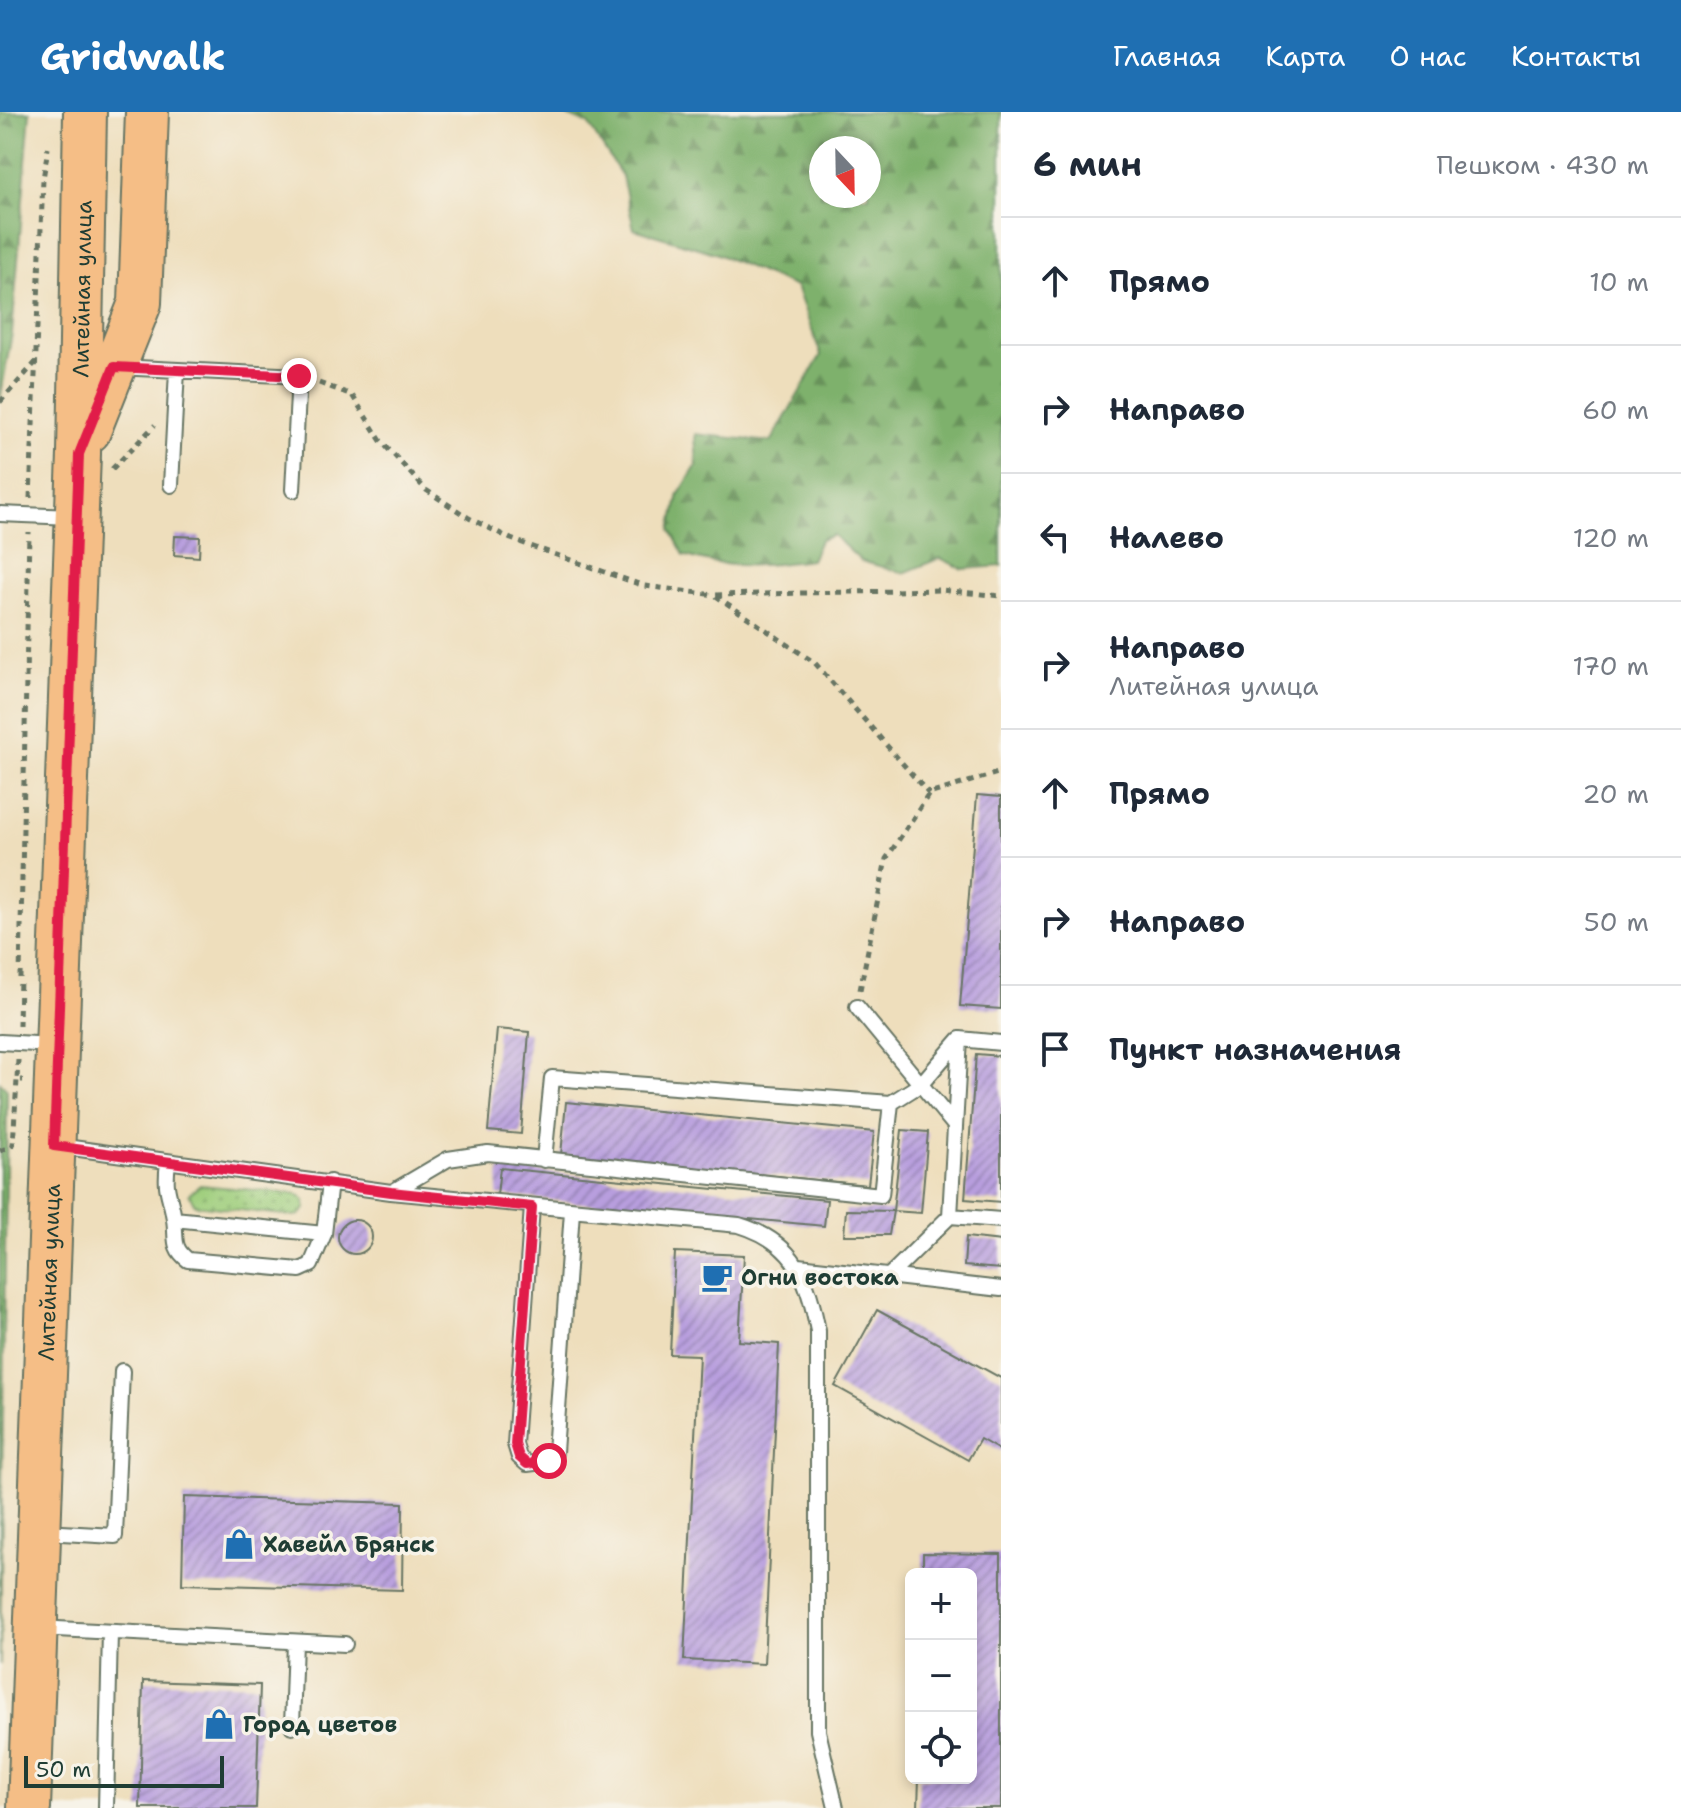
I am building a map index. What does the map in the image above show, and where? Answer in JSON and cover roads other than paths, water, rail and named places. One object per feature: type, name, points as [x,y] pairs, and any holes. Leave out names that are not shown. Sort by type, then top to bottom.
[{"type":"main road","name":"Литейная улица","points":[[29,1808],[54,1146],[38,1044],[76,517],[85,112]]},
{"type":"main road","points":[[79,454],[140,303],[147,112]]},
{"type":"lane","points":[[114,367],[299,376],[293,490]]},
{"type":"lane","points":[[171,485],[177,370]]},
{"type":"lane","points":[[0,514],[76,517]]},
{"type":"lane","points":[[857,1007],[955,1126]]},
{"type":"lane","points":[[544,1160],[552,1078],[891,1103],[921,1084],[960,1039]]},
{"type":"lane","points":[[960,1039],[1001,1043]]},
{"type":"lane","points":[[889,1276],[950,1216],[960,1039]]},
{"type":"lane","points":[[0,1042],[38,1044]]},
{"type":"lane","points":[[391,1192],[448,1159],[488,1153],[881,1195],[891,1103]]},
{"type":"lane","points":[[54,1146],[391,1192],[739,1225],[764,1233],[799,1266],[811,1296],[818,1331],[818,1731],[836,1808]]},
{"type":"lane","points":[[168,1162],[164,1191],[174,1219],[174,1242],[178,1253],[188,1260],[300,1270],[311,1265],[324,1234],[330,1182]]},
{"type":"lane","points":[[532,1207],[515,1444],[519,1457],[527,1464],[549,1461],[555,1452],[572,1211]]},
{"type":"lane","points":[[950,1216],[1001,1220]]},
{"type":"lane","points":[[174,1219],[324,1234]]},
{"type":"lane","points":[[799,1266],[1001,1289]]},
{"type":"lane","points":[[39,1532],[115,1536],[122,1371]]},
{"type":"lane","points":[[36,1628],[345,1644]]},
{"type":"lane","points":[[106,1808],[110,1632]]},
{"type":"lane","points":[[292,1726],[295,1642]]},
{"type":"place","name":"Огни востока","points":[[717,1277]]},
{"type":"place","name":"Хавейл Брянск","points":[[239,1544]]},
{"type":"place","name":"Город цветов","points":[[219,1724]]}]
